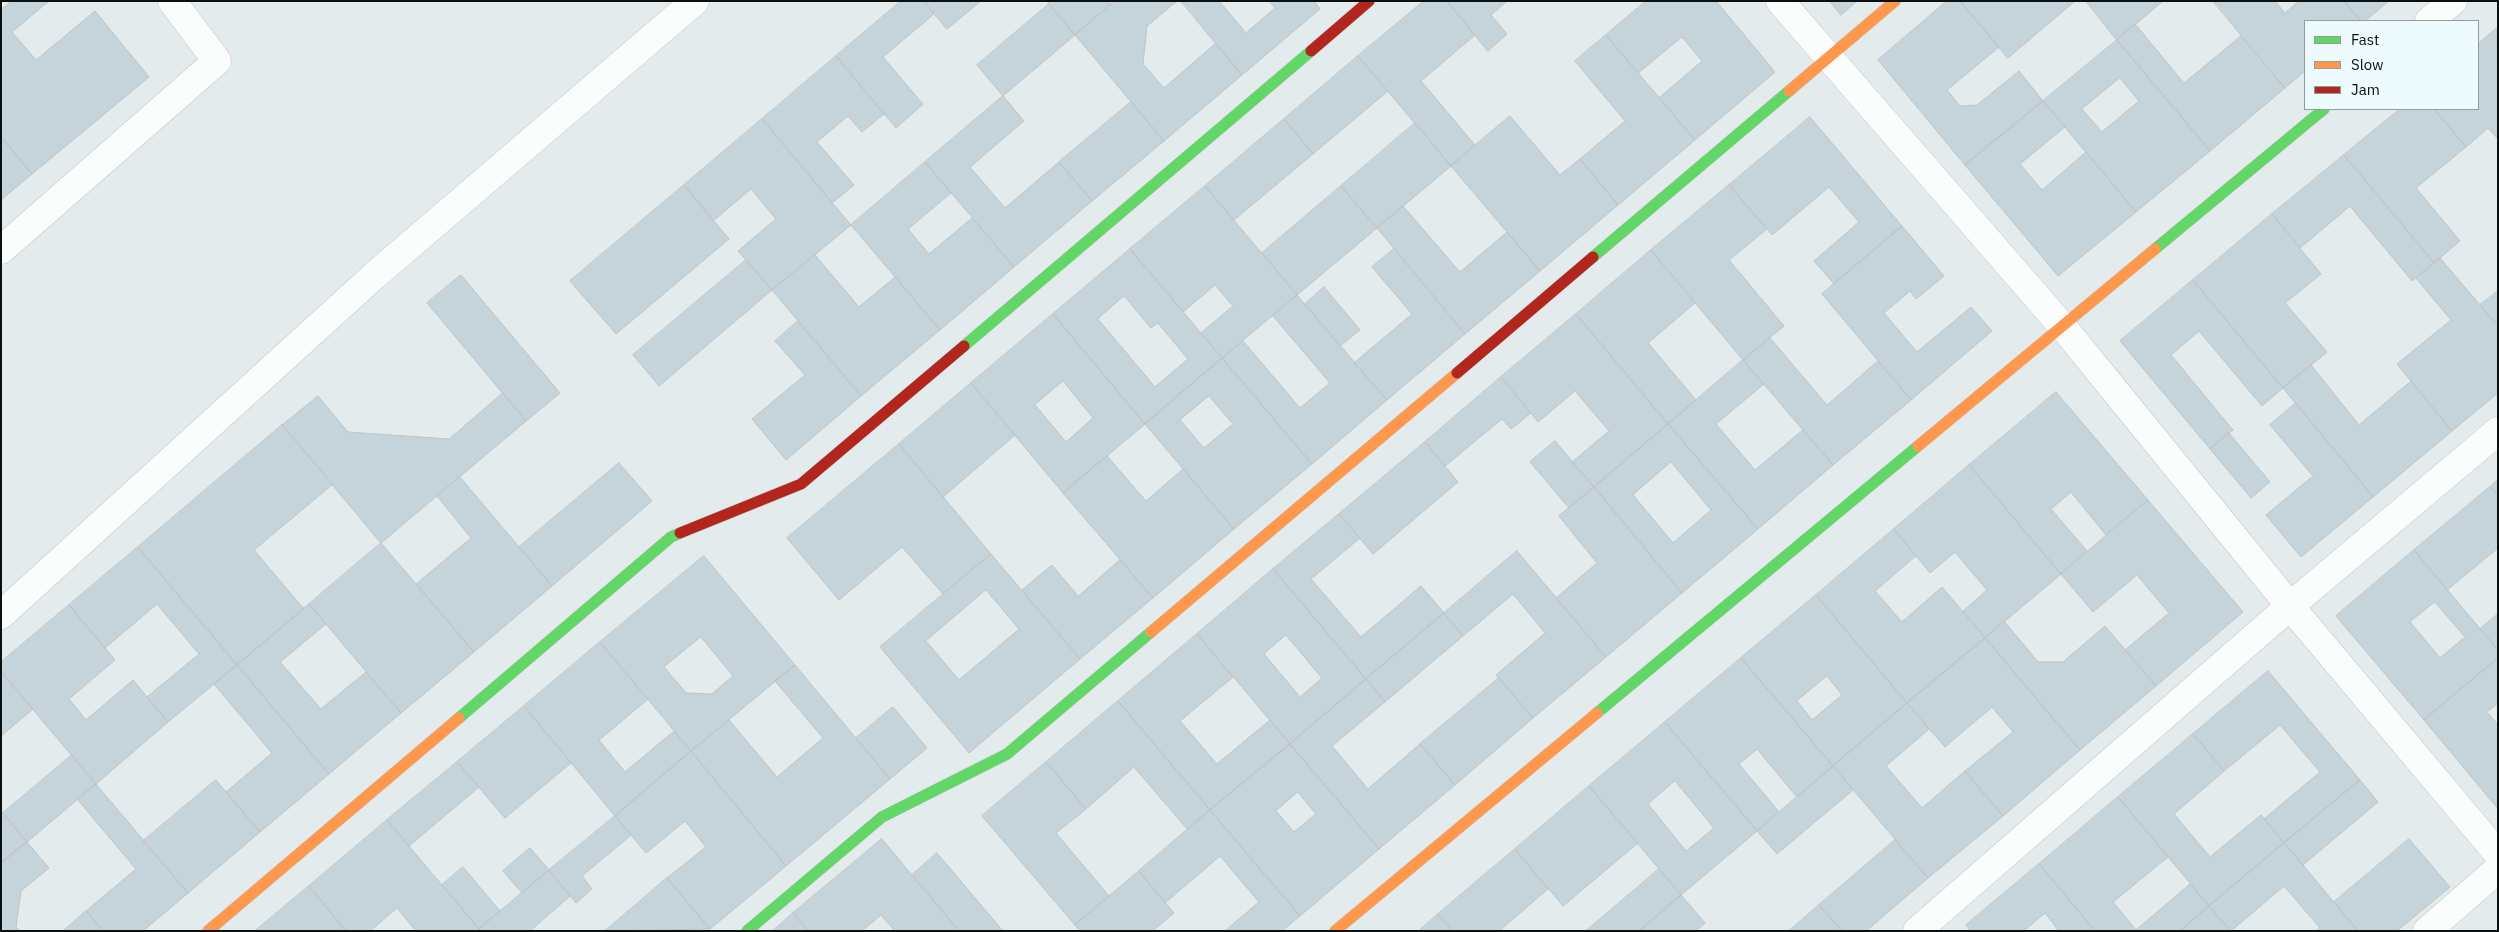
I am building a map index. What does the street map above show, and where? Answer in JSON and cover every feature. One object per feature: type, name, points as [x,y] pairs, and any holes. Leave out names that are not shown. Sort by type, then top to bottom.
[{"type":"street","points":[[1,250],[217,61],[172,1]]},
{"type":"street","points":[[1,614],[375,275],[695,1]]},
{"type":"street","points":[[208,931],[671,537],[801,484],[1369,1]]},
{"type":"street","points":[[1780,1],[2063,326],[2290,606],[2498,854]]},
{"type":"street","points":[[748,931],[882,817],[1007,754],[1894,1]]},
{"type":"street","points":[[2430,20],[2453,1]]},
{"type":"street","points":[[1335,931],[2323,110]]},
{"type":"street","points":[[1917,931],[2290,606],[2498,432]]},
{"type":"street","points":[[2427,931],[2498,869]]},
{"type":"building","points":[[12,1],[49,1],[12,32],[36,60],[95,11],[149,77],[32,174],[1,137],[1,10]]},
{"type":"building","points":[[901,1],[924,1],[934,14],[883,57],[923,104],[896,128],[836,56]]},
{"type":"building","points":[[924,1],[981,1],[947,29]]},
{"type":"building","points":[[1047,1],[1109,1],[1111,4],[1075,35]]},
{"type":"building","points":[[1115,1],[1177,1],[1147,26],[1143,64],[1164,88],[1216,43],[1242,75],[1164,141],[1075,35]]},
{"type":"building","points":[[1181,1],[1219,1],[1246,33],[1275,8],[1269,1],[1314,1],[1320,9],[1242,75]]},
{"type":"building","points":[[1424,1],[1447,1],[1475,35],[1421,81],[1475,145],[1451,166],[1358,56]]},
{"type":"building","points":[[1447,1],[1507,1],[1491,15],[1507,34],[1488,51]]},
{"type":"building","points":[[1646,1],[1716,1],[1775,72],[1695,140],[1659,98],[1702,61],[1682,37],[1638,73],[1606,35]]},
{"type":"building","points":[[1830,1],[1857,1],[1841,15]]},
{"type":"building","points":[[1947,1],[1960,1],[1999,47],[1947,90],[1960,106],[1977,105],[2019,71],[2043,101],[1965,165],[1878,60]]},
{"type":"building","points":[[1960,1],[2075,1],[2008,58]]},
{"type":"building","points":[[2086,1],[2163,1],[2117,40]]},
{"type":"building","points":[[2213,1],[2275,1],[2285,13],[2299,1],[2344,1],[2360,20],[2304,20],[2304,72],[2285,88]]},
{"type":"building","points":[[2344,1],[2389,1],[2366,20],[2360,20]]},
{"type":"building","points":[[1049,4],[1075,35],[1003,96],[977,65]]},
{"type":"building","points":[[2135,24],[2184,83],[2241,36],[2285,88],[2210,151],[2117,40]]},
{"type":"building","points":[[2497,28],[2498,139],[2488,128],[2466,147],[2435,110],[2479,110],[2479,43]]},
{"type":"building","points":[[1606,35],[1695,140],[1618,205],[1580,159],[1625,121],[1575,61]]},
{"type":"building","points":[[2117,40],[2210,151],[2136,212],[2043,101]],"holes":[[[2120,78],[2139,101],[2102,132],[2082,109]]]},
{"type":"building","points":[[836,56],[884,114],[862,132],[848,116],[817,142],[854,185],[832,203],[762,119]]},
{"type":"building","points":[[1358,56],[1388,91],[1313,154],[1284,119]]},
{"type":"building","points":[[1003,96],[1024,121],[970,167],[1005,208],[1059,162],[1092,201],[1014,267],[925,162]]},
{"type":"building","points":[[2043,101],[2065,127],[2020,164],[2042,190],[2086,152],[2136,212],[2058,276],[1965,165]]},
{"type":"building","points":[[1131,102],[1164,141],[1092,201],[1059,162]]},
{"type":"building","points":[[2399,110],[2435,110],[2466,147],[2416,188],[2460,241],[2434,263],[2344,155]]},
{"type":"building","points":[[1510,116],[1560,175],[1580,159],[1618,205],[1540,271],[1451,166]]},
{"type":"building","points":[[1810,117],[1902,226],[1834,284],[1814,261],[1859,222],[1829,187],[1772,235],[1729,185]]},
{"type":"building","points":[[762,119],[851,225],[772,290],[738,251],[776,219],[751,189],[713,221],[684,185]]},
{"type":"building","points":[[1284,119],[1313,154],[1234,220],[1205,186]]},
{"type":"building","points":[[1415,123],[1451,166],[1377,228],[1341,186]]},
{"type":"building","points":[[1,137],[32,174],[1,200]]},
{"type":"building","points":[[2344,155],[2434,263],[2412,281],[2350,206],[2300,248],[2272,214]]},
{"type":"building","points":[[925,162],[951,193],[908,229],[929,254],[972,218],[1014,267],[940,330],[851,225]]},
{"type":"building","points":[[684,185],[729,239],[616,334],[570,281]]},
{"type":"building","points":[[1729,185],[1767,229],[1729,260],[1784,326],[1743,360],[1651,250]]},
{"type":"building","points":[[1205,186],[1297,295],[1222,358],[1201,333],[1233,306],[1215,285],[1183,312],[1130,249]]},
{"type":"building","points":[[1341,186],[1377,228],[1297,295],[1262,253]]},
{"type":"building","points":[[1403,206],[1460,272],[1507,232],[1540,271],[1465,334],[1377,228]]},
{"type":"building","points":[[2272,214],[2321,274],[2285,303],[2327,352],[2283,388],[2193,280]]},
{"type":"building","points":[[1902,226],[1944,276],[1916,299],[1910,291],[1884,313],[1917,352],[1971,307],[1992,331],[1911,400],[1822,294]]},
{"type":"building","points":[[1130,249],[1222,358],[1145,424],[1053,314]],"holes":[[[1124,296],[1151,328],[1158,323],[1188,359],[1155,387],[1098,319]]]},
{"type":"building","points":[[1394,249],[1465,334],[1387,400],[1354,363],[1412,314],[1372,267]]},
{"type":"building","points":[[1651,250],[1695,303],[1648,343],[1696,400],[1668,424],[1576,314]]},
{"type":"building","points":[[815,255],[859,307],[895,277],[940,330],[861,396],[772,290]]},
{"type":"building","points":[[2440,258],[2498,326],[2498,393],[2452,431],[2397,364],[2451,320],[2416,278]]},
{"type":"building","points":[[746,260],[772,290],[659,386],[633,355]]},
{"type":"building","points":[[461,275],[560,393],[526,421],[427,303]]},
{"type":"building","points":[[2193,280],[2283,388],[2262,406],[2199,331],[2171,355],[2233,430],[2210,449],[2120,341]]},
{"type":"building","points":[[1324,287],[1360,330],[1340,346],[1305,304]]},
{"type":"building","points":[[2498,291],[2498,326],[2480,305]]},
{"type":"building","points":[[1297,295],[1387,400],[1312,464],[1222,358],[1243,341],[1300,408],[1330,383],[1273,316]]},
{"type":"building","points":[[1053,314],[1145,424],[1063,493],[971,383]],"holes":[[[1063,381],[1093,418],[1066,442],[1035,405]]]},
{"type":"building","points":[[1576,314],[1668,424],[1594,487],[1572,462],[1609,431],[1575,391],[1538,422],[1501,377]]},
{"type":"building","points":[[798,321],[861,396],[786,460],[752,419],[805,375],[775,341]]},
{"type":"building","points":[[1770,338],[1827,405],[1878,361],[1911,400],[1833,465],[1743,360]]},
{"type":"building","points":[[1222,358],[1312,464],[1234,529],[1145,424]],"holes":[[[1209,396],[1233,424],[1204,448],[1180,420]]]},
{"type":"building","points":[[1743,360],[1764,384],[1716,424],[1755,470],[1803,430],[1833,465],[1758,529],[1668,424]]},
{"type":"building","points":[[2311,365],[2359,425],[2411,381],[2452,431],[2373,497],[2283,388]]},
{"type":"building","points":[[1501,377],[1531,413],[1511,429],[1502,419],[1445,466],[1425,442]]},
{"type":"building","points":[[971,383],[1015,435],[943,497],[899,444]]},
{"type":"building","points":[[2056,392],[2148,500],[2106,535],[2071,492],[2051,509],[2087,551],[2061,574],[1969,465]]},
{"type":"building","points":[[503,393],[526,421],[381,543],[282,425],[318,396],[348,432],[449,439]]},
{"type":"building","points":[[2296,403],[2373,497],[2301,557],[2266,515],[2313,476],[2270,425]]},
{"type":"building","points":[[1668,424],[1758,529],[1682,593],[1594,487]],"holes":[[[1671,462],[1711,510],[1673,543],[1633,495]]]},
{"type":"building","points":[[282,425],[333,484],[254,550],[304,609],[237,665],[138,547]]},
{"type":"building","points":[[2229,433],[2270,482],[2251,498],[2210,449]]},
{"type":"building","points":[[1555,441],[1594,487],[1569,508],[1530,462]]},
{"type":"building","points":[[1425,442],[1458,482],[1373,554],[1339,514]]},
{"type":"building","points":[[899,444],[991,554],[943,594],[902,547],[839,600],[787,538]]},
{"type":"building","points":[[1107,456],[1146,501],[1183,469],[1234,529],[1153,598],[1063,493]]},
{"type":"building","points":[[619,463],[652,501],[552,586],[519,547]]},
{"type":"building","points":[[1969,465],[2061,574],[1985,638],[1963,611],[1987,590],[1955,552],[1930,573],[1894,529]]},
{"type":"building","points":[[460,477],[552,586],[474,652],[416,584],[471,538],[437,496]]},
{"type":"building","points":[[2498,480],[2498,496],[2490,487]]},
{"type":"building","points":[[1594,487],[1682,593],[1606,657],[1556,598],[1597,563],[1559,516]]},
{"type":"building","points":[[2490,487],[2498,496],[2498,548],[2447,590],[2414,550]]},
{"type":"building","points":[[2148,500],[2243,612],[2156,686],[2125,650],[2169,613],[2137,575],[2093,612],[2061,574]]},
{"type":"building","points":[[1339,514],[1360,538],[1311,579],[1361,637],[1421,586],[1444,613],[1366,679],[1273,569]]},
{"type":"building","points":[[1894,529],[1916,556],[1875,591],[1902,622],[1942,587],[1985,638],[1907,703],[1816,595]]},
{"type":"building","points":[[381,543],[474,652],[401,713],[309,604]]},
{"type":"building","points":[[138,547],[237,665],[168,722],[147,697],[199,654],[157,604],[105,648],[69,605]]},
{"type":"building","points":[[2414,550],[2498,650],[2498,658],[2424,720],[2336,616]],"holes":[[[2435,602],[2465,637],[2440,658],[2410,622]]]},
{"type":"building","points":[[1517,551],[1606,657],[1533,718],[1496,675],[1545,633],[1513,594],[1463,636],[1444,613]]},
{"type":"building","points":[[991,554],[1080,659],[969,753],[880,647]],"holes":[[[986,590],[1019,629],[959,680],[926,641]]]},
{"type":"building","points":[[704,556],[795,665],[691,751],[600,642]],"holes":[[[701,637],[733,676],[712,694],[686,693],[664,667]]]},
{"type":"building","points":[[1120,560],[1153,598],[1080,659],[1022,590],[1052,565],[1078,596]]},
{"type":"building","points":[[1273,569],[1366,679],[1290,744],[1197,634]],"holes":[[[1286,635],[1322,678],[1300,697],[1264,654]]]},
{"type":"building","points":[[1816,595],[1907,703],[1833,766],[1741,658]],"holes":[[[1827,676],[1842,695],[1812,720],[1797,701]]]},
{"type":"building","points":[[309,604],[326,624],[280,662],[321,709],[366,672],[401,713],[329,774],[237,665]]},
{"type":"building","points":[[69,605],[115,660],[69,699],[86,720],[133,680],[168,722],[96,784],[1,672],[1,662]]},
{"type":"building","points":[[1444,613],[1463,636],[1385,702],[1366,679]]},
{"type":"building","points":[[2498,614],[2498,650],[2480,629]]},
{"type":"building","points":[[2004,621],[2038,662],[2063,662],[2105,626],[2156,686],[2080,750],[1985,638]]},
{"type":"building","points":[[1197,634],[1233,677],[1180,721],[1217,764],[1270,720],[1290,744],[1210,810],[1118,701]]},
{"type":"building","points":[[1985,638],[2080,750],[2003,816],[1965,771],[2013,732],[1992,707],[1945,747],[1907,703]]},
{"type":"building","points":[[600,642],[648,699],[599,740],[625,772],[674,731],[691,751],[615,816],[524,706]]},
{"type":"building","points":[[1741,658],[1833,766],[1797,797],[1757,749],[1739,764],[1779,812],[1757,831],[1665,722]]},
{"type":"building","points":[[2498,658],[2498,703],[2487,712],[2498,725],[2498,809],[2424,720]]},
{"type":"building","points":[[237,665],[329,774],[260,832],[226,792],[272,753],[214,684]]},
{"type":"building","points":[[795,665],[890,779],[786,866],[691,751],[729,720],[777,777],[823,738],[775,681]]},
{"type":"building","points":[[2268,671],[2360,780],[2284,843],[2264,819],[2320,772],[2280,725],[2224,771],[2193,734]]},
{"type":"building","points":[[1,672],[33,709],[1,736]]},
{"type":"building","points":[[1499,678],[1533,718],[1455,785],[1420,744]]},
{"type":"building","points":[[1366,679],[1385,702],[1332,746],[1368,789],[1420,744],[1455,785],[1379,849],[1290,744]]},
{"type":"building","points":[[1118,701],[1210,810],[1188,830],[1134,767],[1086,809],[1046,762]]},
{"type":"building","points":[[1907,703],[1929,729],[1886,766],[1922,808],[1965,771],[2003,816],[1928,878],[1833,766]]},
{"type":"building","points":[[524,706],[571,763],[505,818],[457,762]]},
{"type":"building","points":[[893,707],[927,748],[890,779],[856,738]]},
{"type":"building","points":[[1665,722],[1757,831],[1681,895],[1589,786]],"holes":[[[1675,781],[1714,828],[1686,851],[1648,804]]]},
{"type":"building","points":[[2193,734],[2224,771],[2174,814],[2210,857],[2261,815],[2284,843],[2209,906],[2118,797]]},
{"type":"building","points":[[1290,744],[1379,849],[1300,916],[1210,810]],"holes":[[[1298,792],[1316,814],[1294,832],[1276,811]]]},
{"type":"building","points":[[691,751],[786,866],[710,929],[667,878],[706,847],[685,821],[646,853],[615,816]]},
{"type":"building","points":[[72,755],[96,784],[27,842],[3,813]]},
{"type":"building","points":[[457,762],[479,787],[409,846],[387,820]]},
{"type":"building","points":[[1046,762],[1086,809],[1056,833],[1109,896],[1075,925],[982,816]]},
{"type":"building","points":[[1833,766],[1853,790],[1777,854],[1757,831]]},
{"type":"building","points":[[216,780],[260,832],[188,893],[143,841]]},
{"type":"building","points":[[2360,780],[2378,802],[2303,865],[2284,843]]},
{"type":"building","points":[[96,784],[188,893],[143,931],[103,931],[86,911],[136,869],[77,799]]},
{"type":"building","points":[[1589,786],[1638,843],[1563,906],[1515,849]]},
{"type":"building","points":[[2118,797],[2168,857],[2113,902],[2136,930],[2190,884],[2209,906],[2180,931],[2095,931],[2039,864]]},
{"type":"building","points":[[1210,810],[1300,916],[1282,931],[1225,931],[1259,902],[1220,856],[1165,903],[1139,871]]},
{"type":"building","points":[[1,811],[27,842],[1,863]]},
{"type":"building","points":[[615,816],[631,835],[582,876],[592,889],[576,903],[549,870]]},
{"type":"building","points":[[387,820],[479,929],[477,931],[416,931],[397,908],[370,931],[346,931],[309,886]]},
{"type":"building","points":[[882,839],[959,931],[895,931],[881,915],[862,931],[808,931],[793,913]]},
{"type":"building","points":[[2409,839],[2450,887],[2397,931],[2358,931],[2334,902]]},
{"type":"building","points":[[1895,840],[1928,878],[1866,931],[1842,931],[1819,905]]},
{"type":"building","points":[[27,842],[49,868],[21,891],[16,927],[20,931],[1,931],[1,863]]},
{"type":"building","points":[[2284,843],[2358,931],[2316,931],[2320,928],[2284,886],[2231,931],[2209,906]]},
{"type":"building","points":[[530,848],[549,870],[522,893],[503,871]]},
{"type":"building","points":[[1515,849],[1548,889],[1499,931],[1452,931],[1438,914]]},
{"type":"building","points":[[937,853],[1003,931],[959,931],[912,875]]},
{"type":"building","points":[[2039,864],[2095,931],[2059,931],[2045,913],[2024,931],[1971,931],[1966,925]]},
{"type":"building","points":[[463,867],[500,911],[479,929],[442,885]]},
{"type":"building","points":[[1659,869],[1681,895],[1639,931],[1586,931]]},
{"type":"building","points":[[549,870],[570,896],[530,931],[480,931],[479,929]]},
{"type":"building","points":[[1139,871],[1174,913],[1153,931],[1080,931],[1075,925]]},
{"type":"building","points":[[667,878],[710,929],[605,931]]},
{"type":"building","points":[[309,886],[346,931],[255,931]]},
{"type":"building","points":[[1681,895],[1705,923],[1696,931],[1639,931]]},
{"type":"building","points":[[1819,905],[1842,931],[1789,931]]},
{"type":"building","points":[[2209,906],[2230,931],[2180,931]]},
{"type":"building","points":[[86,911],[103,931],[63,931]]},
{"type":"building","points":[[793,913],[808,931],[773,931]]},
{"type":"building","points":[[1438,914],[1452,931],[1419,931]]},
{"type":"traffic: fast","points":[[964,346],[1311,51]]},
{"type":"traffic: fast","points":[[1593,257],[1789,91]]},
{"type":"traffic: fast","points":[[2155,249],[2323,110]]},
{"type":"traffic: fast","points":[[1597,713],[1918,446]]},
{"type":"traffic: fast","points":[[459,718],[671,537],[680,533]]},
{"type":"traffic: fast","points":[[747,931],[882,817],[1007,754],[1151,632]]},
{"type":"traffic: slow","points":[[1789,91],[1895,1]]},
{"type":"traffic: slow","points":[[1918,446],[2155,249]]},
{"type":"traffic: slow","points":[[1151,632],[1457,373]]},
{"type":"traffic: slow","points":[[1335,931],[1597,713]]},
{"type":"traffic: slow","points":[[208,931],[459,718]]},
{"type":"traffic: jam","points":[[1311,51],[1369,1]]},
{"type":"traffic: jam","points":[[1457,373],[1593,257]]},
{"type":"traffic: jam","points":[[680,533],[801,484],[964,346]]}]
